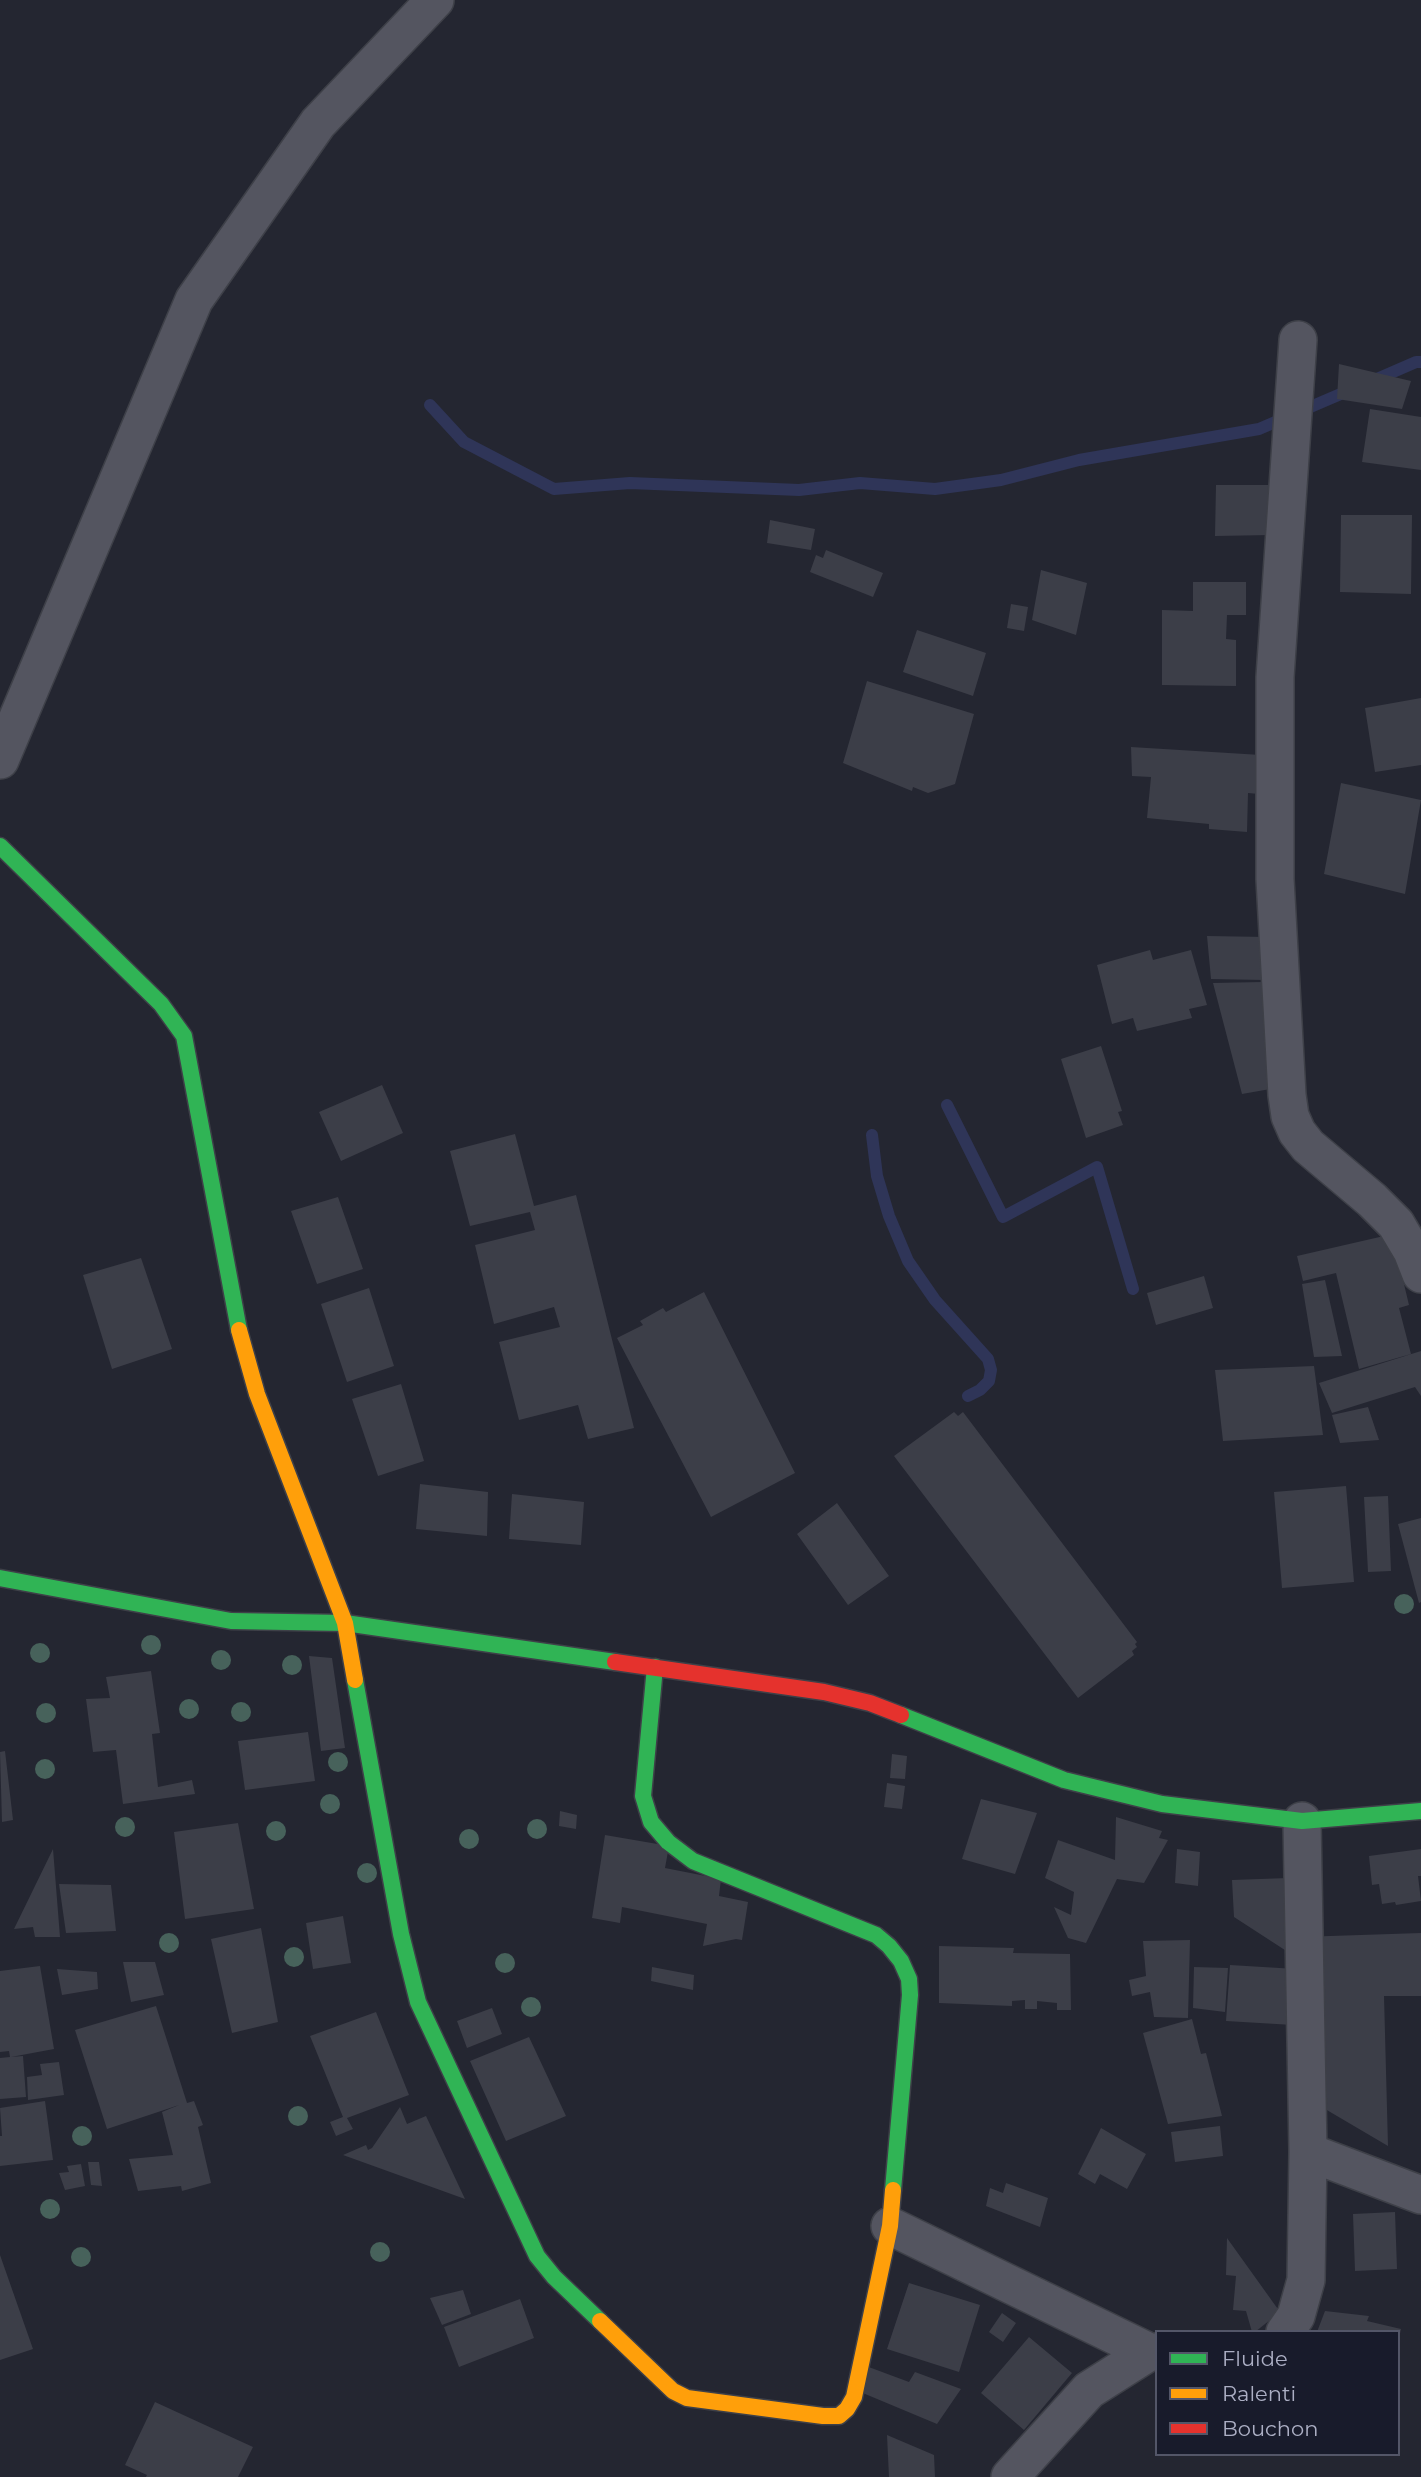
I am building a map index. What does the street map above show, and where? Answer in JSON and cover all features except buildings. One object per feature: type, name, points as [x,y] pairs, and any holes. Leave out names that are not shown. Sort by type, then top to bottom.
[{"type":"street","points":[[0,760],[194,300],[318,123],[435,0]]},
{"type":"street","points":[[1298,340],[1275,677],[1275,879],[1287,1095],[1290,1115],[1297,1132],[1308,1146],[1396,1224],[1412,1251],[1421,1274]]},
{"type":"street","points":[[0,846],[161,1004],[184,1036],[239,1331],[257,1394],[345,1623],[401,1934],[418,2002],[537,2256],[554,2277],[673,2391],[698,2400],[839,2416],[854,2397],[890,2226],[910,1994],[909,1979],[901,1961],[876,1935],[693,1861],[668,1842],[651,1822],[643,1796],[655,1667]]},
{"type":"street","points":[[0,1578],[231,1620],[345,1623],[824,1692],[870,1703],[1064,1780],[1161,1804],[1302,1821],[1421,1811]]},
{"type":"street","points":[[1286,2330],[1296,2316],[1306,2280],[1308,2152],[1302,1821]]},
{"type":"street","points":[[1308,2152],[1421,2195]]},
{"type":"street","points":[[890,2226],[1153,2352]]},
{"type":"street","points":[[1010,2477],[1089,2390],[1153,2352]]},
{"type":"waterway","points":[[1370,382],[1421,362]]},
{"type":"waterway","points":[[430,405],[464,442],[554,489],[630,483],[799,490],[860,483],[935,489],[1001,480],[1079,460],[1259,429],[1350,390]]},
{"type":"waterway","points":[[947,1105],[1003,1217],[1097,1167],[1133,1289]]},
{"type":"waterway","points":[[872,1135],[877,1176],[889,1216],[908,1261],[935,1300],[988,1359],[991,1370],[989,1381],[968,1396]]},
{"type":"traffic: fast","points":[[0,846],[161,1004],[184,1036],[239,1330]]},
{"type":"traffic: fast","points":[[0,1578],[231,1621],[345,1623],[615,1662]]},
{"type":"traffic: fast","points":[[655,1667],[643,1796],[651,1822],[668,1842],[693,1861],[876,1935],[901,1961],[909,1979],[910,1995],[893,2190]]},
{"type":"traffic: fast","points":[[355,1680],[401,1934],[418,2002],[537,2256],[554,2277],[600,2321]]},
{"type":"traffic: fast","points":[[901,1715],[1064,1780],[1162,1804],[1302,1821],[1421,1811]]},
{"type":"traffic: slow","points":[[239,1330],[257,1394],[345,1623],[355,1680]]},
{"type":"traffic: slow","points":[[600,2321],[673,2391],[687,2398],[839,2416],[854,2397],[890,2226],[893,2190]]},
{"type":"traffic: jam","points":[[615,1662],[824,1692],[870,1703],[901,1715]]}]
